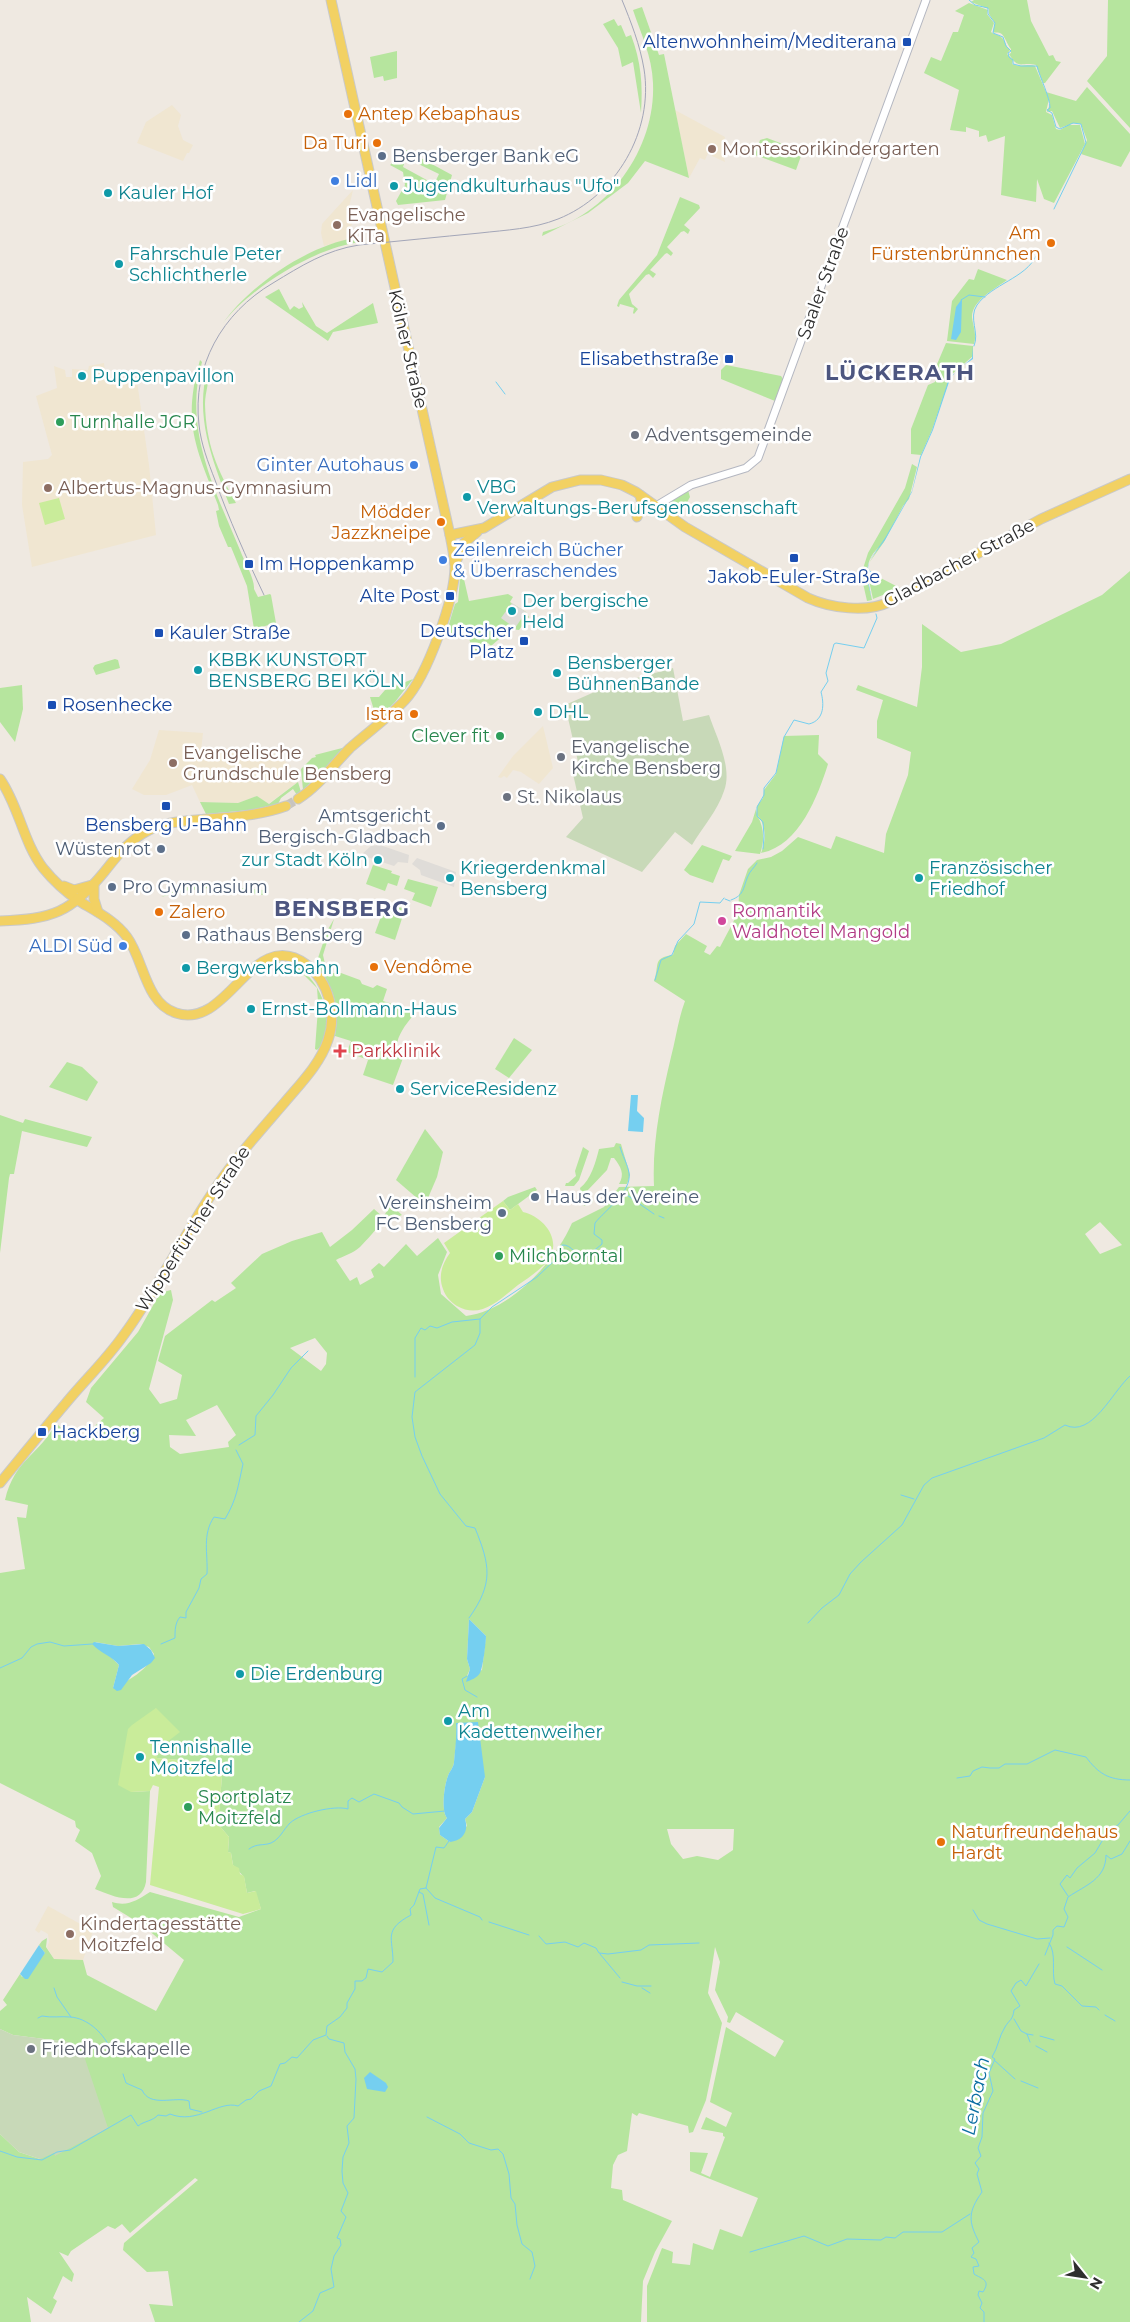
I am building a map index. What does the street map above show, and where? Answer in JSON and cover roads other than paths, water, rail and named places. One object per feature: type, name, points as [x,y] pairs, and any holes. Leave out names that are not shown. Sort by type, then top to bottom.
[{"type":"main road","name":"Kölner Straße","points":[[298,799],[315,787],[349,750],[398,707],[411,692],[431,653],[450,596],[455,564],[331,0]]},
{"type":"main road","name":"Gladbacher Straße","points":[[479,530],[544,491],[580,480],[601,480],[618,484],[640,494],[685,527],[808,598],[828,604],[871,608],[889,602],[1059,510],[1130,479]]},
{"type":"main road","points":[[637,517],[642,504],[640,494]]},
{"type":"main road","points":[[450,535],[479,530]]},
{"type":"main road","points":[[455,564],[464,543],[479,530]]},
{"type":"main road","points":[[0,779],[13,802],[35,854],[44,868],[78,900],[98,912]]},
{"type":"main road","points":[[0,921],[38,919],[57,913],[78,900],[94,885],[126,846],[152,829],[178,821],[268,812],[286,806]]},
{"type":"main road","points":[[61,885],[74,890],[94,885]]},
{"type":"main road","points":[[57,913],[64,903],[61,885]]},
{"type":"main road","points":[[94,885],[94,900],[98,912]]},
{"type":"main road","name":"Wipperfürther Straße","points":[[0,1483],[123,1336],[227,1172],[317,1063],[328,1039],[332,1024],[329,998],[318,978],[304,963],[295,958],[284,956],[262,962],[221,1000],[205,1011],[192,1015],[176,1013],[166,1008],[156,998],[127,937],[112,920],[98,912]]},
{"type":"street","name":"Saaler Straße","points":[[656,506],[691,485],[746,468],[758,458],[926,0]]},
{"type":"water","points":[[962,299],[961,332],[956,340],[951,339],[956,307]]},
{"type":"water","points":[[955,373],[950,379],[933,430],[921,457],[912,492],[885,540],[869,561],[885,538],[912,491],[920,457],[932,430],[949,378]]},
{"type":"water","points":[[869,561],[867,575],[872,600],[866,575]]},
{"type":"water","points":[[631,1095],[638,1095],[637,1111],[644,1118],[643,1132],[628,1131]]},
{"type":"water","points":[[469,1619],[486,1636],[486,1639],[480,1673],[476,1678],[466,1682],[470,1669],[467,1659]]},
{"type":"water","points":[[94,1642],[118,1646],[144,1644],[151,1650],[155,1658],[151,1663],[132,1675],[121,1690],[117,1691],[113,1688],[119,1665],[95,1647],[92,1644]]},
{"type":"water","points":[[478,1722],[485,1777],[472,1812],[465,1819],[466,1828],[464,1835],[458,1840],[450,1842],[440,1835],[439,1828],[447,1818],[444,1810],[444,1792],[448,1776],[454,1764],[456,1723]]},
{"type":"water","points":[[39,1945],[45,1953],[28,1979],[25,1979],[20,1974]]},
{"type":"water","points":[[370,2072],[386,2083],[388,2087],[385,2092],[367,2089],[364,2078]]},
{"type":"waterway","points":[[969,0],[975,5],[988,8],[988,14],[995,23],[993,33],[1003,37],[1006,46],[1011,51],[1008,53],[1009,57],[1013,60],[1013,64],[1037,66],[1050,104],[1050,108],[1047,110],[1052,113],[1056,127],[1060,129],[1073,123],[1081,124],[1086,143],[1054,209]]},
{"type":"waterway","points":[[974,346],[976,336],[974,315],[977,305],[991,292],[1025,270],[1036,256]]},
{"type":"waterway","points":[[961,300],[969,295],[985,297]]},
{"type":"waterway","points":[[496,382],[505,394]]},
{"type":"waterway","points":[[867,571],[872,576]]},
{"type":"waterway","points":[[763,849],[763,822],[757,816],[757,807],[764,795],[764,788],[776,773],[784,737],[794,720],[809,724],[821,715],[823,706],[821,692],[828,681],[826,673],[834,644],[864,648],[877,618],[876,614]]},
{"type":"waterway","points":[[731,900],[739,896],[749,874],[757,863]]},
{"type":"waterway","points":[[655,980],[661,960],[672,955],[678,941],[694,924],[700,902],[720,903],[724,898]]},
{"type":"waterway","points":[[725,899],[730,901]]},
{"type":"waterway","points":[[415,1377],[415,1338],[421,1328],[425,1330],[430,1326],[437,1328],[452,1322],[480,1319],[492,1307],[537,1277],[558,1257],[562,1245],[569,1246],[585,1258],[602,1244],[602,1240],[594,1234],[595,1223],[622,1194],[629,1180],[629,1173],[620,1147]]},
{"type":"waterway","points":[[624,1193],[654,1214]]},
{"type":"waterway","points":[[659,1216],[664,1218]]},
{"type":"waterway","points":[[469,1618],[477,1606],[486,1584],[487,1574],[484,1553],[475,1528],[466,1526],[440,1494],[415,1437],[412,1417],[415,1392],[475,1345],[480,1333],[480,1319]]},
{"type":"waterway","points":[[239,1445],[255,1435],[256,1416],[291,1368],[308,1351]]},
{"type":"waterway","points":[[808,1623],[822,1608],[839,1595],[850,1574],[861,1562],[902,1525],[924,1485],[932,1478],[1044,1438],[1065,1425],[1075,1427],[1084,1425],[1101,1411],[1130,1376]]},
{"type":"waterway","points":[[161,1644],[175,1638],[177,1622],[180,1617],[186,1618],[186,1612],[199,1588],[201,1579],[207,1574],[206,1544],[210,1524],[214,1517],[225,1519],[235,1499],[243,1464],[236,1450]]},
{"type":"waterway","points":[[901,1495],[914,1499]]},
{"type":"waterway","points":[[0,1668],[22,1658],[31,1647],[37,1644],[50,1642],[64,1646],[92,1644]]},
{"type":"waterway","points":[[467,1676],[462,1679],[465,1690],[477,1697]]},
{"type":"waterway","points":[[957,1778],[970,1776],[973,1771],[982,1767],[999,1768],[1005,1764],[1027,1764],[1055,1750],[1086,1757],[1104,1775],[1116,1779],[1130,1780]]},
{"type":"waterway","points":[[249,1849],[274,1841],[290,1823],[309,1813],[335,1808],[348,1809],[348,1801],[352,1798],[359,1802],[374,1794],[399,1803],[413,1814],[445,1811]]},
{"type":"waterway","points":[[1068,1896],[1060,1884],[1067,1875],[1070,1878],[1077,1868],[1095,1853],[1108,1831],[1118,1825],[1130,1811]]},
{"type":"waterway","points":[[0,2151],[17,2157],[42,2160],[57,2152],[70,2150],[131,2115],[138,2126],[154,2119],[158,2115],[166,2116],[170,2114],[189,2117],[223,2106],[238,2106],[251,2099],[259,2091],[271,2086],[280,2064],[285,2063],[292,2057],[297,2058],[313,2040],[326,2035],[327,2026],[340,2017],[347,2008],[347,2003],[355,1989],[355,1981],[362,1981],[366,1978],[368,1969],[382,1972],[393,1962],[391,1941],[393,1930],[396,1925],[411,1915],[410,1909],[414,1905],[420,1889],[426,1888],[436,1847],[444,1848],[449,1841]]},
{"type":"waterway","name":"Lerbach","points":[[1045,1955],[1053,1935],[1053,1930],[1057,1926],[1064,1927],[1068,1917],[1064,1909],[1068,1897],[1099,1876],[1103,1870],[1106,1855],[1111,1859],[1122,1854],[1130,1841]]},
{"type":"waterway","points":[[426,1888],[435,1898],[480,1917],[482,1920]]},
{"type":"waterway","points":[[419,1892],[423,1894],[429,1925]]},
{"type":"waterway","points":[[973,1910],[979,1920],[987,1924],[1037,1939],[1050,1938]]},
{"type":"waterway","points":[[489,1922],[529,1935]]},
{"type":"waterway","points":[[539,1936],[546,1944],[565,1942],[578,1947],[584,1943],[596,1948],[599,1953],[608,1954],[641,1950],[649,1945],[699,1943]]},
{"type":"waterway","points":[[1049,1943],[1053,1952],[1055,1984],[1062,1986],[1082,2006],[1096,2007],[1099,2010]]},
{"type":"waterway","points":[[1067,1947],[1102,1970]]},
{"type":"waterway","points":[[600,1954],[620,1978]]},
{"type":"waterway","name":"Lerbach","points":[[984,2322],[984,2312],[980,2308],[982,2303],[978,2295],[979,2291],[983,2292],[986,2282],[974,2274],[973,2267],[979,2266],[976,2259],[971,2257],[974,2253],[972,2248],[979,2242],[971,2222],[972,2211],[982,2192],[977,2174],[979,2169],[975,2163],[981,2156],[978,2148],[982,2137],[983,2113],[993,2091],[989,2073],[995,2059],[992,2057],[1003,2031],[1013,2016],[1014,2010],[1020,2006],[1011,1991],[1016,1983],[1021,1980],[1026,1986],[1039,1964]]},
{"type":"waterway","points":[[622,1982],[637,1986],[651,1986]]},
{"type":"waterway","points":[[54,1988],[57,1997],[71,2017]]},
{"type":"waterway","points":[[642,1988],[650,1993]]},
{"type":"waterway","points":[[1105,2015],[1115,2021]]},
{"type":"waterway","points":[[38,2018],[42,2016],[67,2017],[82,2020],[98,2031],[109,2046]]},
{"type":"waterway","points":[[1014,2019],[1021,2031],[1027,2034],[1030,2042]]},
{"type":"waterway","points":[[1027,2034],[1033,2035]]},
{"type":"waterway","points":[[299,2322],[313,2311],[320,2293],[334,2287],[331,2269],[334,2256],[341,2245],[340,2239],[337,2238],[346,2217],[341,2211],[348,2193],[343,2183],[342,2171],[343,2157],[349,2143],[347,2126],[354,2118],[355,2069],[345,2052],[344,2043],[329,2039],[327,2036]]},
{"type":"waterway","points":[[1040,2036],[1054,2040]]},
{"type":"waterway","points":[[1036,2046],[1047,2052]]},
{"type":"waterway","points":[[994,2060],[1015,2079]]},
{"type":"waterway","points":[[123,2074],[126,2083],[142,2090],[151,2099],[189,2101],[190,2109],[202,2112]]},
{"type":"waterway","points":[[1021,2081],[1038,2088]]},
{"type":"waterway","points":[[427,2117],[460,2134],[469,2143],[491,2150],[498,2149],[503,2154],[509,2174],[511,2198],[515,2204],[517,2225],[522,2244],[532,2252],[535,2266],[530,2279]]},
{"type":"waterway","points":[[750,2252],[804,2236],[828,2246],[847,2239],[881,2240],[886,2237],[895,2238],[903,2232],[942,2232],[970,2214]]},
{"type":"tunnel","points":[[286,806],[298,799]]},
{"type":"tram line","points":[[264,595],[226,509],[207,460],[200,432],[198,403],[200,382],[214,343],[225,326],[255,295],[325,255],[359,245],[510,230],[539,225],[558,219],[579,208],[597,195],[613,178],[626,159],[636,138],[643,115],[646,92],[644,69],[638,42],[622,0]]},
{"type":"place","name":"Altenwohnheim/Mediterana","points":[[907,42]]},
{"type":"place","name":"Antep Kebaphaus","points":[[348,114]]},
{"type":"place","name":"Da Turi","points":[[377,143]]},
{"type":"place","name":"Montessorikindergarten","points":[[712,149]]},
{"type":"place","name":"Bensberger Bank eG","points":[[382,156]]},
{"type":"place","name":"Lidl","points":[[335,181]]},
{"type":"place","name":"Jugendkulturhaus \"Ufo\"","points":[[394,186]]},
{"type":"place","name":"Kauler Hof","points":[[108,193]]},
{"type":"place","name":"Evangelische KiTa","points":[[337,225]]},
{"type":"place","name":"Am Fürstenbrünnchen","points":[[1051,243]]},
{"type":"place","name":"Fahrschule Peter Schlichtherle","points":[[119,264]]},
{"type":"place","name":"Elisabethstraße","points":[[729,359]]},
{"type":"place","name":"Puppenpavillon","points":[[82,376]]},
{"type":"place","name":"Turnhalle JGR","points":[[60,422]]},
{"type":"place","name":"Adventsgemeinde","points":[[635,435]]},
{"type":"place","name":"Ginter Autohaus","points":[[414,465]]},
{"type":"place","name":"Albertus-Magnus-Gymnasium","points":[[48,488]]},
{"type":"place","name":"VBG Verwaltungs-Berufsgenossenschaft","points":[[467,497]]},
{"type":"place","name":"Mödder Jazzkneipe","points":[[441,522]]},
{"type":"place","name":"Jakob-Euler-Straße","points":[[794,558]]},
{"type":"place","name":"Zeilenreich Bücher & Überraschendes","points":[[443,560]]},
{"type":"place","name":"Im Hoppenkamp","points":[[249,564]]},
{"type":"place","name":"Alte Post","points":[[450,596]]},
{"type":"place","name":"Der bergische Held","points":[[512,611]]},
{"type":"place","name":"Kauler Straße","points":[[159,633]]},
{"type":"place","name":"Deutscher Platz","points":[[524,641]]},
{"type":"place","name":"KBBK KUNSTORT BENSBERG BEI KÖLN","points":[[198,670]]},
{"type":"place","name":"Bensberger BühnenBande","points":[[557,673]]},
{"type":"place","name":"Rosenhecke","points":[[52,705]]},
{"type":"place","name":"DHL","points":[[538,712]]},
{"type":"place","name":"Istra","points":[[414,714]]},
{"type":"place","name":"Clever fit","points":[[500,736]]},
{"type":"place","name":"Evangelische Kirche Bensberg","points":[[561,757]]},
{"type":"place","name":"Evangelische Grundschule Bensberg","points":[[173,763]]},
{"type":"place","name":"St. Nikolaus","points":[[507,797]]},
{"type":"place","name":"Bensberg U-Bahn","points":[[166,806]]},
{"type":"place","name":"Amtsgericht Bergisch-Gladbach","points":[[441,826]]},
{"type":"place","name":"Wüstenrot","points":[[161,849]]},
{"type":"place","name":"zur Stadt Köln","points":[[378,860]]},
{"type":"place","name":"Kriegerdenkmal Bensberg","points":[[450,878]]},
{"type":"place","name":"Französischer Friedhof","points":[[919,878]]},
{"type":"place","name":"Pro Gymnasium","points":[[112,887]]},
{"type":"place","name":"Zalero","points":[[159,912]]},
{"type":"place","name":"Romantik Waldhotel Mangold","points":[[722,921]]},
{"type":"place","name":"Rathaus Bensberg","points":[[186,935]]},
{"type":"place","name":"ALDI Süd","points":[[123,946]]},
{"type":"place","name":"Vendôme","points":[[374,967]]},
{"type":"place","name":"Bergwerksbahn","points":[[186,968]]},
{"type":"place","name":"Ernst-Bollmann-Haus","points":[[251,1009]]},
{"type":"place","name":"Parkklinik","points":[[340,1051]]},
{"type":"place","name":"ServiceResidenz","points":[[400,1089]]},
{"type":"place","name":"Haus der Vereine","points":[[535,1197]]},
{"type":"place","name":"Vereinsheim FC Bensberg","points":[[502,1213]]},
{"type":"place","name":"Milchborntal","points":[[499,1256]]},
{"type":"place","name":"Hackberg","points":[[42,1432]]},
{"type":"place","name":"Die Erdenburg","points":[[240,1674]]},
{"type":"place","name":"Am Kadettenweiher","points":[[448,1721]]},
{"type":"place","name":"Tennishalle Moitzfeld","points":[[140,1757]]},
{"type":"place","name":"Sportplatz Moitzfeld","points":[[188,1807]]},
{"type":"place","name":"Naturfreundehaus Hardt","points":[[941,1842]]},
{"type":"place","name":"Kindertagesstätte Moitzfeld","points":[[70,1934]]},
{"type":"place","name":"Friedhofskapelle","points":[[31,2049]]},
{"type":"district","name":"LÜCKERATH","points":[[900,372]]},
{"type":"district","name":"BENSBERG","points":[[342,908]]}]
